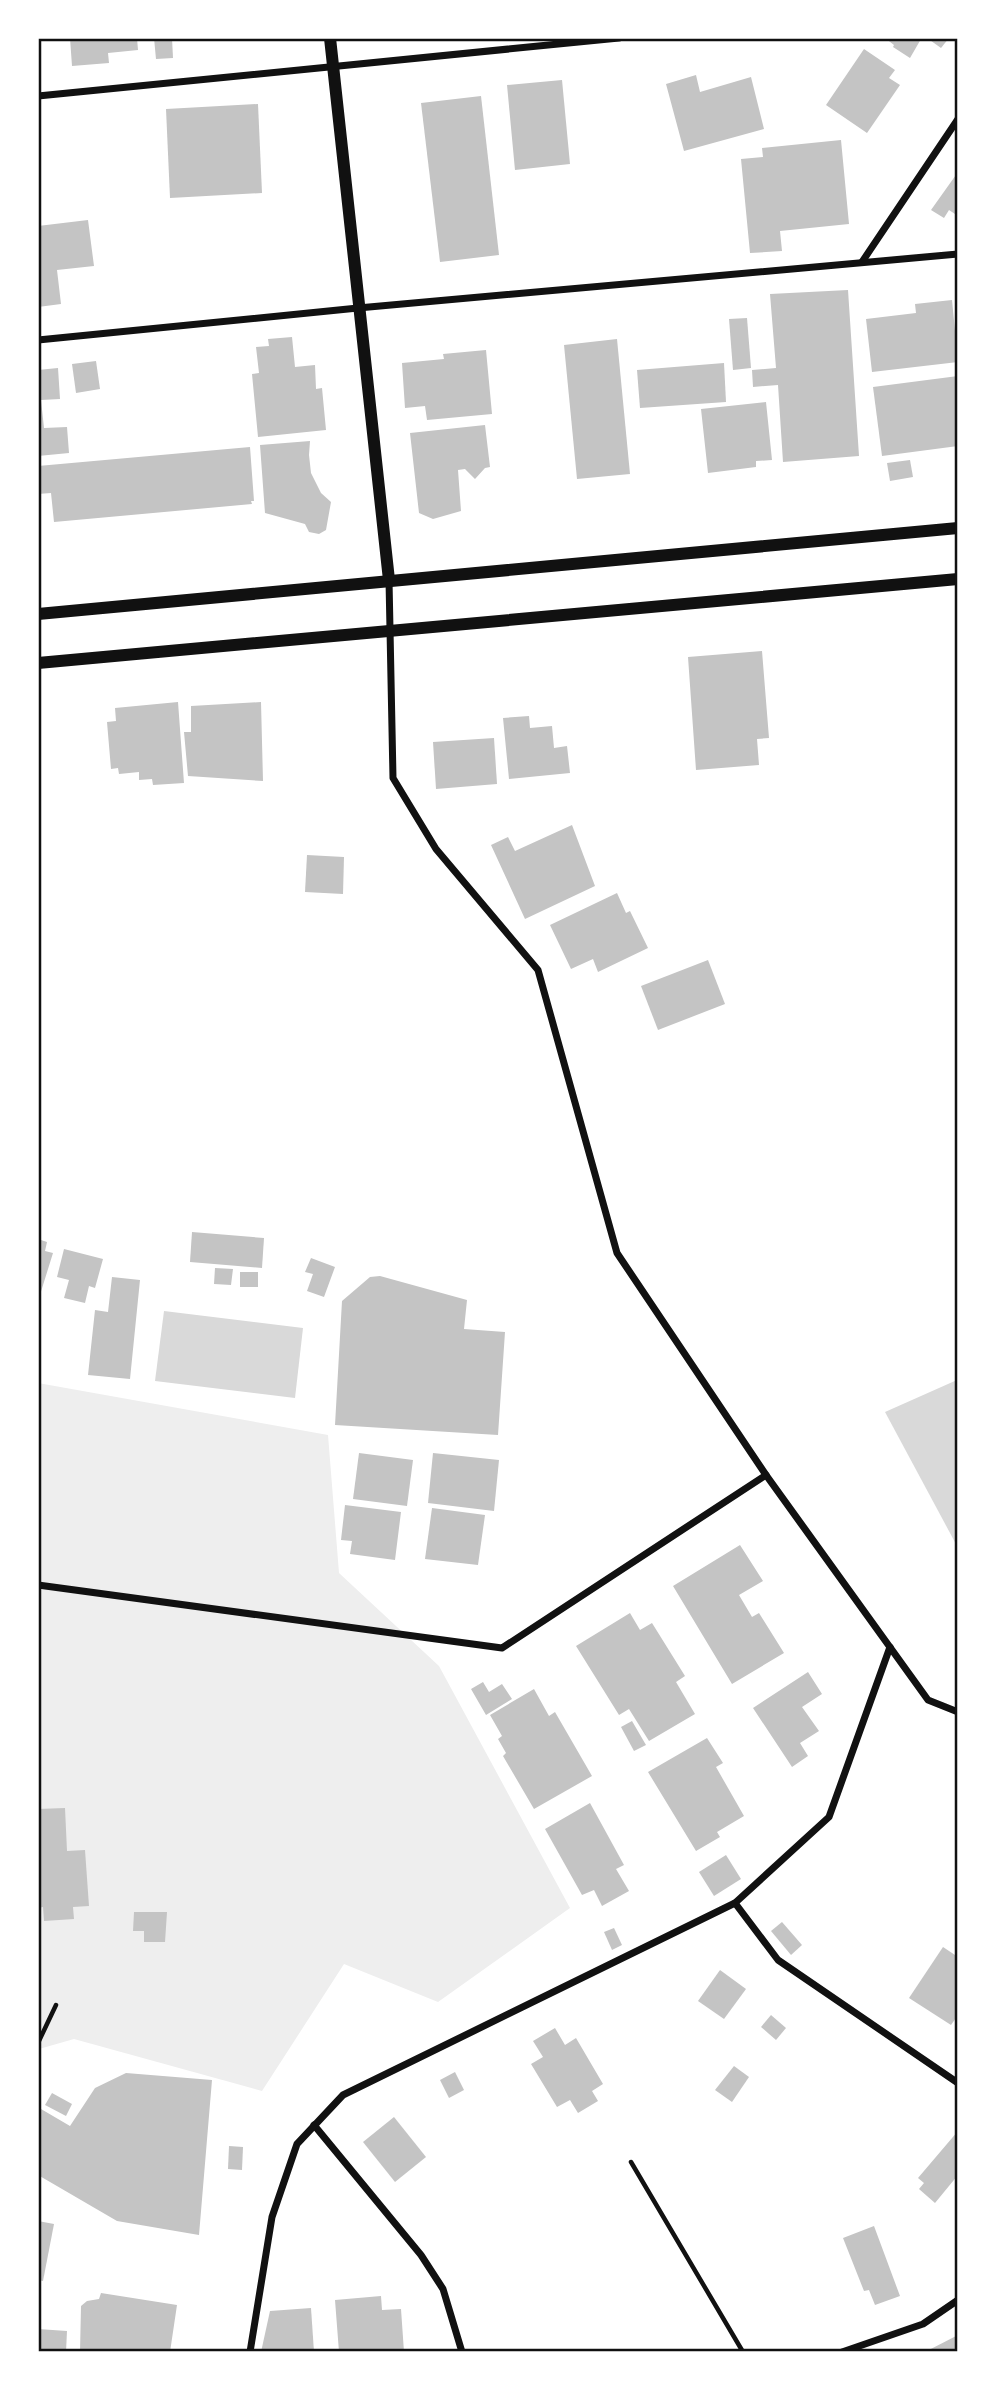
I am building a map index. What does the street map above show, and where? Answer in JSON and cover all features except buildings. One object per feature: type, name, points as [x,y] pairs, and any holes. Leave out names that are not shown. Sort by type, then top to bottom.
[{"type":"street","points":[[330,38],[389,580],[393,778],[436,849],[538,970],[617,1254],[766,1475],[928,1700],[957,1712]]},
{"type":"street","points":[[38,96],[619,38]]},
{"type":"street","points":[[862,262],[957,119]]},
{"type":"street","points":[[38,340],[957,254]]},
{"type":"street","points":[[38,614],[957,528]]},
{"type":"street","points":[[38,663],[957,579]]},
{"type":"street","points":[[38,1585],[502,1648],[766,1475]]},
{"type":"street","points":[[250,2351],[272,2217],[297,2144],[314,2125],[343,2095],[735,1903],[829,1817],[890,1647]]},
{"type":"street","points":[[735,1903],[778,1959],[957,2083]]},
{"type":"street","points":[[314,2125],[421,2255],[443,2289],[462,2351]]},
{"type":"street","points":[[842,2351],[923,2324],[957,2300]]},
{"type":"path","points":[[38,2043],[56,2006]]},
{"type":"path","points":[[631,2162],[743,2351]]},
{"type":"shaded area","points":[[164,1311],[303,1328],[295,1398],[155,1381]]},
{"type":"shaded area","points":[[957,1380],[957,1546],[885,1412]]},
{"type":"shaded area","points":[[38,1383],[328,1435],[339,1573],[439,1666],[570,1908],[438,2002],[344,1964],[262,2091],[74,2039],[39,2049]]}]
